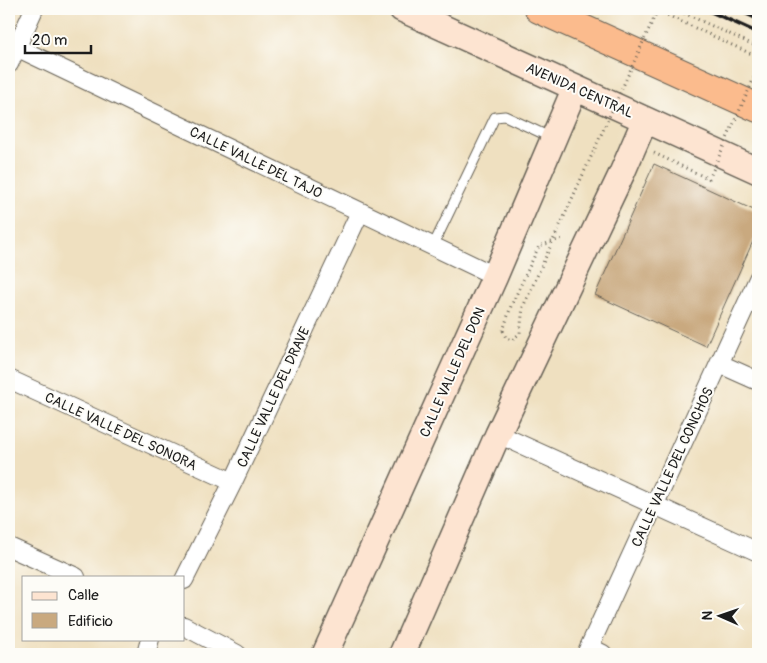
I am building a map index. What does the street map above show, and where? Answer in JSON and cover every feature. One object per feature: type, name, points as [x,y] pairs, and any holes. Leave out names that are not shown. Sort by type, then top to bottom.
[{"type":"highway","points":[[539,9],[758,108]]},
{"type":"street","points":[[9,64],[34,9]]},
{"type":"street","name":"AVENIDA CENTRAL","points":[[402,9],[758,172]]},
{"type":"street","name":"CALLE VALLE DEL TAJO","points":[[16,47],[495,276]]},
{"type":"street","name":"CALLE VALLE DEL DON","points":[[325,654],[495,276],[555,139],[575,88]]},
{"type":"street","points":[[402,654],[498,434],[635,145],[645,120]]},
{"type":"street","name":"CALLE VALLE DEL DRAVE","points":[[185,578],[233,482],[360,212]]},
{"type":"street","name":"CALLE VALLE DEL CONCHOS","points":[[593,652],[654,504],[758,279]]},
{"type":"street","points":[[720,364],[758,381]]},
{"type":"street","name":"CALLE VALLE DEL SONORA","points":[[9,379],[233,482]]},
{"type":"street","points":[[498,434],[758,552]]},
{"type":"street","points":[[9,547],[74,576]]},
{"type":"street","points":[[185,627],[237,654]]},
{"type":"street","points":[[146,654],[150,640]]},
{"type":"lane","points":[[433,246],[496,118],[505,116],[555,139]]},
{"type":"path","points":[[654,9],[758,57]]},
{"type":"path","points":[[567,232],[564,239],[539,246],[510,306],[503,331],[506,338],[512,340],[520,333],[523,307],[658,9]]},
{"type":"path","points":[[675,9],[758,47]]},
{"type":"path","points":[[635,145],[708,179],[758,69]]},
{"type":"building","points":[[654,164],[758,212],[758,230],[706,346],[595,295]]},
{"type":"railway","points":[[705,9],[758,33]]},
{"type":"railway","points":[[736,9],[758,19]]}]
